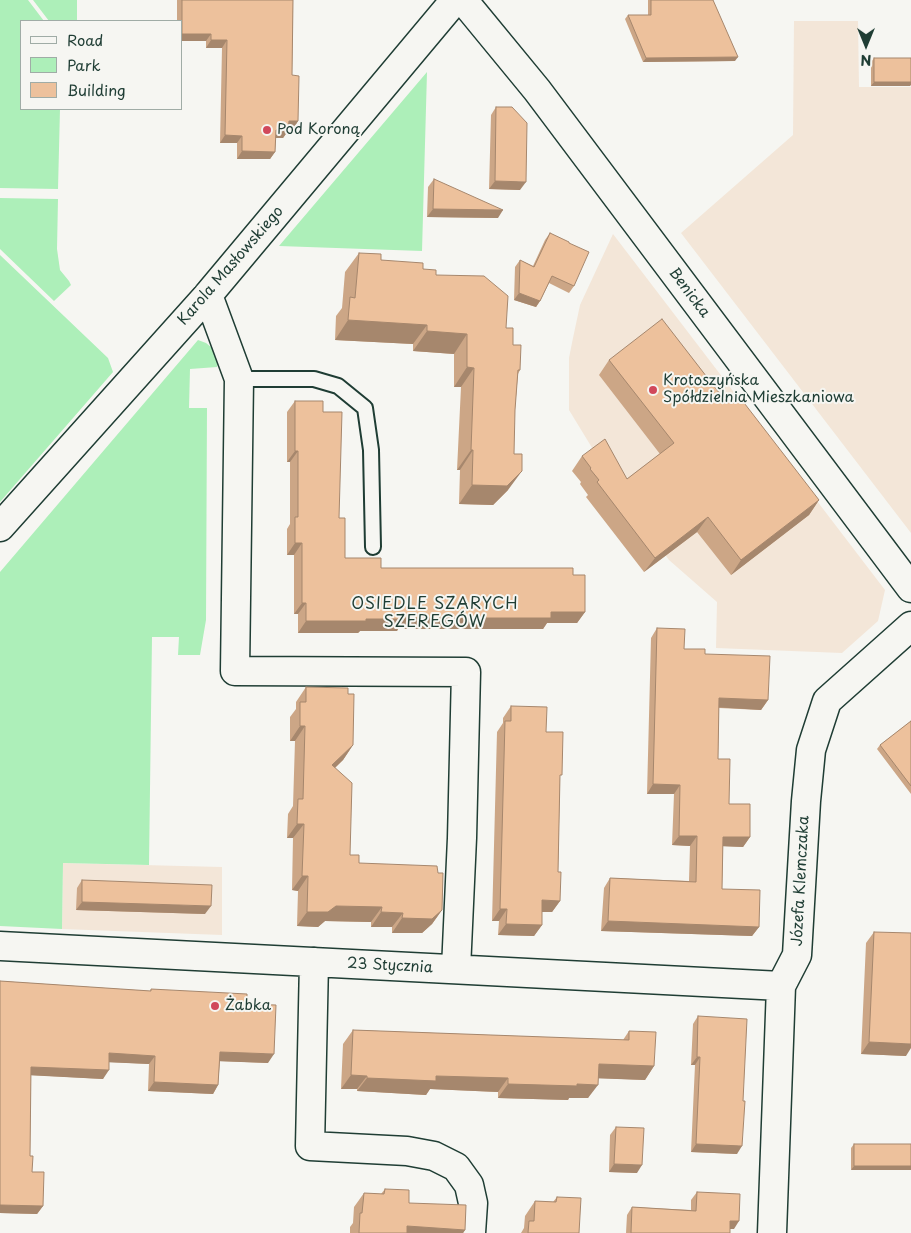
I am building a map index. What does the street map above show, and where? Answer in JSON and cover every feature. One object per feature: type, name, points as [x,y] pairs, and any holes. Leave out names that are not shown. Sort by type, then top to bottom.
[{"type":"street","name":"Karola Masłowskiego","points":[[0,528],[208,295],[455,0]]},
{"type":"street","name":"Benicka","points":[[463,0],[537,90],[911,588]]},
{"type":"street","points":[[208,295],[239,379],[235,671],[466,672],[462,838],[456,969]]},
{"type":"street","name":"Józefa Klemczaka","points":[[772,1233],[781,986],[797,955],[806,801],[811,750],[827,701],[911,626]]},
{"type":"street","name":"23 Stycznia","points":[[0,946],[781,986]]},
{"type":"street","points":[[314,962],[310,1146],[407,1151],[434,1156],[456,1167],[469,1185],[473,1203],[471,1233]]},
{"type":"lane","points":[[239,379],[314,379],[338,386],[365,408],[371,450],[373,547]]},
{"type":"shaded area","points":[[794,21],[858,21],[859,87],[911,87],[911,533],[681,233],[793,135]]},
{"type":"shaded area","points":[[613,234],[885,590],[878,621],[842,653],[716,648],[717,602],[669,560],[619,492],[569,410],[569,358],[580,305]]},
{"type":"shaded area","points":[[63,863],[222,867],[222,935],[62,929]]},
{"type":"green space","points":[[0,0],[28,0],[43,20],[20,20],[20,110],[60,110],[58,189],[0,188]]},
{"type":"green space","points":[[33,0],[77,0],[77,20],[48,20]]},
{"type":"green space","points":[[427,72],[422,251],[279,246]]},
{"type":"green space","points":[[0,198],[58,199],[57,249],[60,270],[71,285],[54,301],[0,249]]},
{"type":"green space","points":[[0,255],[108,358],[113,372],[0,502]]},
{"type":"green space","points":[[198,340],[211,347],[215,352],[218,363],[217,367],[190,369],[189,408],[207,408],[206,620],[200,655],[178,655],[179,637],[152,637],[149,865],[63,863],[62,929],[0,926],[0,572]]},
{"type":"building","points":[[182,0],[293,0],[292,75],[299,76],[298,121],[289,121],[288,131],[276,130],[275,152],[242,151],[242,136],[225,135],[227,40],[211,40],[211,34],[182,34]]},
{"type":"building","points":[[651,0],[713,0],[738,57],[646,58],[628,15],[651,15]]},
{"type":"building","points":[[874,58],[911,58],[911,82],[874,82]]},
{"type":"building","points":[[496,107],[512,107],[527,123],[526,182],[495,181]]},
{"type":"building","points":[[434,179],[503,210],[433,209]]},
{"type":"building","points":[[550,233],[589,252],[574,286],[552,276],[540,301],[519,293],[520,260],[534,267]]},
{"type":"building","points":[[359,253],[381,254],[381,260],[423,263],[423,269],[436,270],[436,275],[484,276],[508,296],[506,328],[513,328],[513,345],[521,345],[515,410],[514,454],[522,454],[522,471],[507,486],[472,485],[473,450],[471,450],[474,368],[467,367],[467,334],[427,331],[427,325],[348,320],[350,297],[355,298]]},
{"type":"building","points":[[662,319],[727,403],[738,395],[819,500],[741,560],[708,517],[655,558],[597,482],[599,480],[582,456],[605,439],[627,479],[674,443],[609,360]]},
{"type":"building","points":[[295,401],[323,401],[323,412],[342,412],[339,518],[345,518],[345,558],[381,558],[381,568],[573,568],[573,575],[585,575],[585,612],[551,612],[551,618],[405,618],[366,619],[366,621],[306,621],[306,603],[302,603],[302,543],[295,543],[295,517],[298,517],[298,451],[295,451]]},
{"type":"building","points":[[657,628],[685,629],[684,649],[705,649],[705,654],[770,656],[768,700],[719,698],[718,759],[730,759],[729,804],[750,804],[750,837],[723,837],[722,889],[760,890],[759,927],[608,921],[610,878],[696,882],[697,836],[679,836],[680,785],[653,784]]},
{"type":"building","points":[[306,687],[348,688],[348,694],[354,694],[353,745],[332,765],[352,783],[350,855],[359,855],[359,863],[437,866],[438,873],[443,873],[442,910],[432,919],[402,918],[403,913],[381,912],[382,907],[336,906],[328,912],[307,912],[308,876],[302,876],[304,824],[297,824],[298,799],[303,799],[305,726],[300,726],[300,702],[306,702]]},
{"type":"building","points":[[511,706],[547,707],[546,732],[563,732],[558,872],[561,872],[560,901],[542,900],[542,925],[506,924],[507,909],[500,909],[505,721],[511,721]]},
{"type":"building","points":[[911,721],[911,786],[880,745]]},
{"type":"building","points":[[82,880],[212,885],[211,906],[82,902]]},
{"type":"building","points":[[874,932],[911,933],[911,1044],[869,1042]]},
{"type":"building","points":[[0,981],[151,991],[151,989],[247,994],[247,1004],[276,1005],[274,1054],[220,1052],[218,1085],[154,1082],[155,1056],[109,1053],[109,1070],[31,1067],[30,1156],[33,1156],[32,1172],[44,1172],[43,1206],[0,1205]]},
{"type":"building","points":[[698,1016],[747,1019],[742,1146],[696,1144],[700,1057],[697,1057]]},
{"type":"building","points":[[353,1030],[629,1040],[629,1031],[656,1032],[654,1066],[599,1064],[598,1085],[577,1084],[577,1086],[508,1084],[508,1078],[436,1076],[436,1081],[367,1078],[367,1076],[351,1075]]},
{"type":"building","points":[[616,1127],[644,1128],[642,1165],[614,1164]]},
{"type":"building","points":[[854,1144],[911,1144],[911,1166],[854,1166]]},
{"type":"building","points":[[385,1189],[409,1190],[409,1203],[466,1205],[465,1230],[407,1226],[407,1233],[359,1233],[364,1193],[384,1194]]},
{"type":"building","points":[[697,1192],[740,1194],[739,1221],[730,1221],[730,1233],[631,1233],[632,1207],[696,1211]]},
{"type":"building","points":[[557,1197],[581,1198],[579,1233],[528,1233],[529,1221],[534,1221],[535,1201],[556,1202]]},
{"type":"place","name":"Pod Koroną","points":[[267,130]]},
{"type":"place","name":"Krotoszyńska Spółdzielnia Mieszkaniowa","points":[[653,390]]},
{"type":"place","name":"Żabka","points":[[215,1006]]},
{"type":"district","name":"OSIEDLE SZARYCH SZEREGÓW","points":[[435,614]]}]
